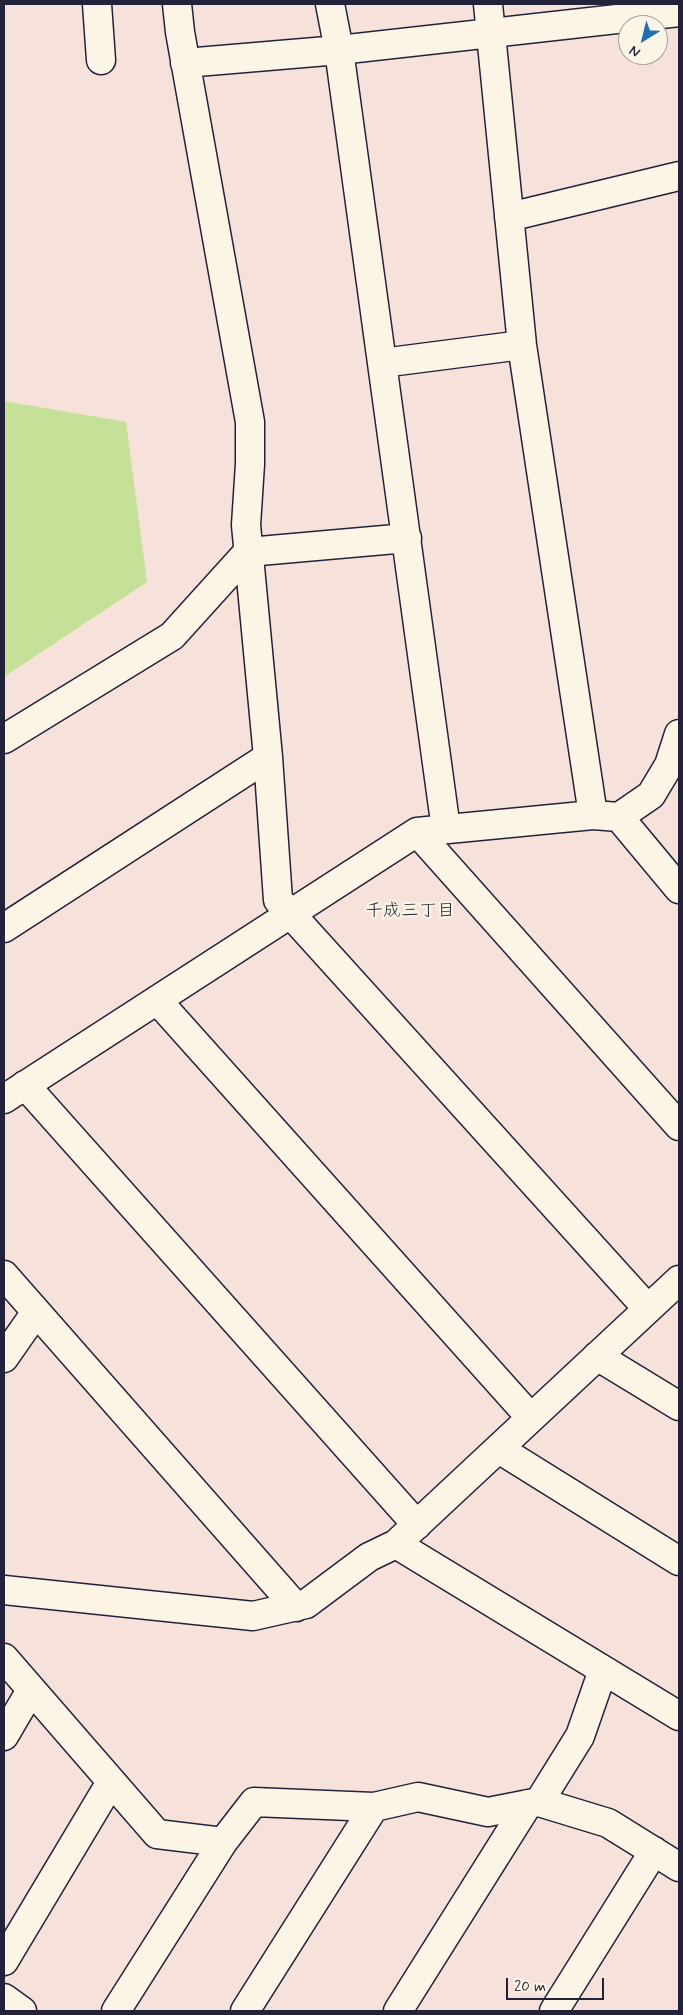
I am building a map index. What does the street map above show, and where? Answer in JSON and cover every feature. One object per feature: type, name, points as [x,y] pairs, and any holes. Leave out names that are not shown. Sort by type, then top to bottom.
[{"type":"street","points":[[97,4],[101,60]]},
{"type":"street","points":[[177,4],[185,63],[250,422],[250,464],[246,525],[268,757],[278,900],[648,1309]]},
{"type":"street","points":[[330,4],[340,50],[446,829]]},
{"type":"street","points":[[488,4],[522,345],[606,816],[679,889]]},
{"type":"street","points":[[185,63],[340,50],[679,12]]},
{"type":"street","points":[[509,217],[679,176]]},
{"type":"street","points":[[382,363],[522,345]]},
{"type":"street","points":[[4,740],[172,636],[248,552],[407,538]]},
{"type":"street","points":[[417,1525],[15,1092],[417,832],[606,816],[651,795],[668,766],[679,734]]},
{"type":"street","points":[[4,928],[268,757]]},
{"type":"street","points":[[417,832],[679,1126]]},
{"type":"street","points":[[157,1000],[531,1418]]},
{"type":"street","points":[[4,1275],[296,1606]]},
{"type":"street","points":[[4,1590],[253,1616],[306,1604],[369,1557],[396,1544],[679,1280]]},
{"type":"street","points":[[4,1358],[36,1312]]},
{"type":"street","points":[[597,1356],[679,1406]]},
{"type":"street","points":[[499,1448],[679,1561]]},
{"type":"street","points":[[396,1544],[679,1716]]},
{"type":"street","points":[[4,1658],[156,1834],[223,1842]]},
{"type":"street","points":[[398,2011],[533,1803],[580,1736],[602,1670]]},
{"type":"street","points":[[4,1736],[31,1690]]},
{"type":"street","points":[[4,1961],[111,1782]]},
{"type":"street","points":[[116,2011],[223,1842],[254,1802],[374,1807],[418,1797],[488,1812],[533,1803],[608,1823],[679,1867]]},
{"type":"street","points":[[245,2011],[374,1807]]},
{"type":"street","points":[[554,2011],[654,1851]]},
{"type":"street","points":[[4,1998],[22,2011]]},
{"type":"green space","points":[[4,401],[126,422],[147,582],[4,677]]},
{"type":"district","name":"千成三丁目","points":[[410,912]]}]
